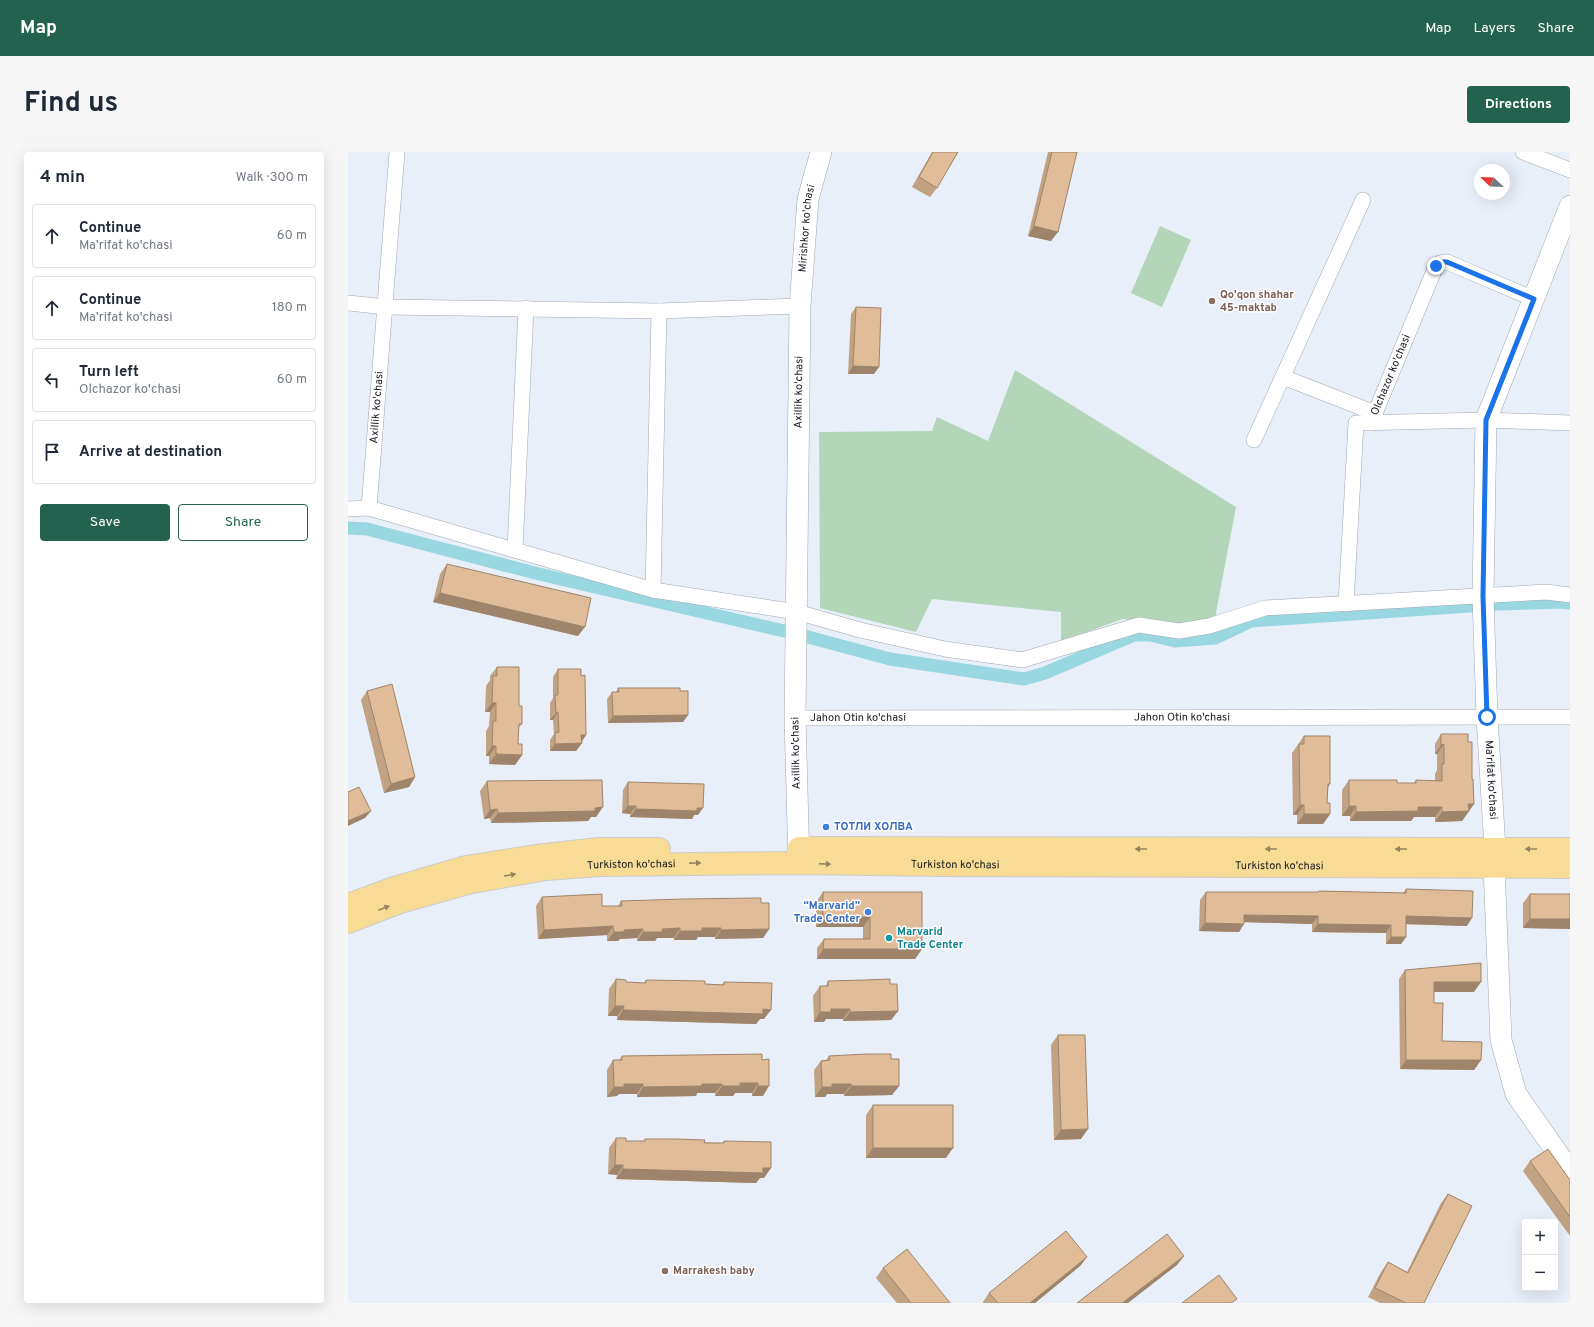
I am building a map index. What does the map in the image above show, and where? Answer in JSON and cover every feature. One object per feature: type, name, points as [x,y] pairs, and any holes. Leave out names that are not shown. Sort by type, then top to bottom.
[{"type":"main road","name":"Turkiston ko'chasi","points":[[348,905],[394,888],[466,867],[536,856],[599,849],[799,855],[950,865],[1494,858],[1570,849]]},
{"type":"main road","name":"Turkiston ko'chasi","points":[[348,922],[400,902],[465,884],[546,869],[799,855]]},
{"type":"main road","name":"Turkiston ko'chasi","points":[[1494,858],[1570,867]]},
{"type":"street","name":"Axillik ko'chasi","points":[[370,508],[386,306],[396,152]]},
{"type":"street","name":"Mirishkor ko'chasi","points":[[800,306],[808,199],[821,152]]},
{"type":"street","points":[[1523,152],[1570,170]]},
{"type":"street","points":[[1254,440],[1363,200]]},
{"type":"street","name":"Ma’rifat ko'chasi","points":[[1570,206],[1486,420],[1484,606],[1487,717],[1501,1040],[1516,1094],[1570,1171]]},
{"type":"street","name":"Olchazor ko'chasi","points":[[1346,604],[1356,423],[1373,418],[1436,266],[1440,262],[1447,262],[1534,299]]},
{"type":"street","points":[[348,303],[386,306],[659,311],[800,306]]},
{"type":"street","name":"Axillik ko'chasi","points":[[799,855],[795,718],[800,306]]},
{"type":"street","points":[[515,550],[526,308]]},
{"type":"street","points":[[653,590],[659,311]]},
{"type":"street","points":[[1283,376],[1373,418],[1570,423]]},
{"type":"street","points":[[348,509],[370,508],[653,590],[797,616],[945,649],[1022,660],[1139,624],[1179,631],[1209,626],[1265,608],[1346,604],[1484,606],[1547,592],[1570,596]]},
{"type":"street","name":"Jahon Otin ko'chasi","points":[[795,718],[1570,717]]},
{"type":"green space","points":[[1160,226],[1191,240],[1162,307],[1131,293]]},
{"type":"green space","points":[[1015,370],[1236,507],[1215,618],[1174,625],[1123,619],[1061,641],[1061,612],[932,599],[916,632],[820,608],[819,432],[932,431],[937,417],[988,441]]},
{"type":"building","points":[[933,152],[958,152],[937,188],[919,177]]},
{"type":"building","points":[[1052,152],[1077,152],[1058,232],[1034,226]]},
{"type":"building","points":[[856,307],[881,308],[879,367],[853,366]]},
{"type":"building","points":[[447,564],[591,598],[585,627],[440,593]]},
{"type":"building","points":[[497,667],[519,667],[519,706],[522,706],[522,724],[519,724],[518,744],[522,744],[522,755],[496,754],[496,746],[492,746],[493,721],[496,721],[496,703],[492,703],[493,676],[497,676]]},
{"type":"building","points":[[558,669],[581,669],[581,676],[585,675],[586,735],[581,735],[582,743],[555,744],[555,733],[559,732],[555,695],[558,695]]},
{"type":"building","points":[[392,684],[415,777],[391,784],[367,691]]},
{"type":"building","points":[[618,688],[680,688],[680,691],[688,691],[688,715],[613,716],[612,692],[619,692]]},
{"type":"building","points":[[1441,734],[1468,734],[1468,742],[1472,742],[1474,804],[1468,804],[1469,811],[1442,812],[1442,807],[1418,807],[1418,811],[1356,812],[1356,806],[1349,806],[1349,780],[1397,780],[1397,783],[1416,783],[1416,780],[1442,781],[1444,744],[1441,745]]},
{"type":"building","points":[[1304,736],[1330,736],[1330,784],[1328,784],[1327,803],[1330,803],[1330,814],[1304,814],[1304,805],[1300,805],[1299,744],[1304,744]]},
{"type":"building","points":[[602,780],[603,807],[595,808],[595,811],[498,813],[497,809],[490,810],[487,781]]},
{"type":"building","points":[[628,782],[704,784],[703,808],[697,808],[697,811],[636,809],[636,806],[628,806]]},
{"type":"building","points":[[359,787],[371,811],[348,821],[348,792]]},
{"type":"building","points":[[1406,889],[1473,891],[1472,918],[1406,916],[1406,937],[1391,937],[1391,925],[1318,924],[1318,916],[1244,915],[1244,924],[1205,923],[1206,892],[1319,891],[1406,893]]},
{"type":"building","name":"Marvarid Trade Center","points":[[823,892],[922,892],[922,949],[823,949],[824,939],[870,939],[870,917],[823,917]]},
{"type":"building","points":[[602,894],[602,906],[622,906],[621,901],[761,898],[761,903],[769,903],[769,929],[721,930],[721,928],[702,928],[702,931],[680,931],[680,928],[662,929],[662,932],[643,932],[643,929],[614,932],[613,926],[544,930],[542,897]]},
{"type":"building","points":[[1530,894],[1570,894],[1570,919],[1530,919]]},
{"type":"building","points":[[1481,963],[1481,982],[1434,982],[1434,1003],[1443,1003],[1442,1041],[1482,1042],[1481,1060],[1406,1060],[1405,970]]},
{"type":"building","points":[[616,979],[626,980],[626,982],[646,983],[646,980],[705,981],[705,984],[724,985],[724,982],[772,983],[771,1010],[763,1009],[763,1014],[623,1010],[624,1006],[615,1006]]},
{"type":"building","points":[[890,979],[890,984],[897,984],[898,1011],[850,1012],[850,1009],[831,1009],[831,1012],[820,1012],[820,986],[828,986],[828,981]]},
{"type":"building","points":[[1058,1035],[1085,1035],[1088,1129],[1061,1130]]},
{"type":"building","points":[[762,1054],[762,1060],[769,1059],[769,1086],[758,1086],[758,1083],[740,1083],[740,1086],[702,1084],[702,1086],[643,1087],[643,1084],[624,1084],[624,1087],[614,1087],[613,1060],[622,1060],[622,1056]]},
{"type":"building","points":[[891,1054],[891,1059],[899,1059],[899,1086],[851,1086],[851,1084],[832,1084],[832,1087],[822,1087],[821,1061],[830,1060],[829,1056]]},
{"type":"building","points":[[873,1105],[953,1105],[953,1148],[873,1148]]},
{"type":"building","points":[[616,1138],[626,1138],[626,1141],[645,1141],[645,1139],[675,1139],[705,1140],[704,1143],[724,1143],[724,1141],[771,1142],[771,1168],[763,1168],[763,1173],[623,1169],[623,1165],[615,1165]]},
{"type":"building","points":[[1548,1149],[1570,1180],[1570,1217],[1530,1161]]},
{"type":"building","points":[[1448,1194],[1472,1206],[1424,1303],[1406,1303],[1375,1288],[1388,1262],[1408,1273]]},
{"type":"building","points":[[1066,1231],[1087,1257],[1030,1303],[998,1303],[989,1293]]},
{"type":"building","points":[[1167,1234],[1184,1256],[1122,1303],[1077,1303]]},
{"type":"building","points":[[907,1249],[950,1303],[911,1303],[883,1268]]},
{"type":"building","points":[[1219,1275],[1237,1299],[1231,1303],[1182,1303]]},
{"type":"waterway","points":[[348,528],[367,529],[539,574],[797,634],[890,659],[1024,679],[1045,673],[1134,635],[1150,635],[1175,641],[1215,638],[1251,621],[1499,604],[1570,603]]},
{"type":"place","name":"Qo'qon shahar 45-maktab","points":[[1212,301]]},
{"type":"place","name":"ТОТЛИ ХОЛВА","points":[[826,827]]},
{"type":"place","name":"“Marvarid” Trade Center","points":[[868,912]]},
{"type":"place","name":"Marvarid Trade Center","points":[[889,938]]},
{"type":"place","name":"Marrakesh baby","points":[[665,1271]]},
{"type":"route","points":[[1436,266],[1440,262],[1447,262],[1534,299],[1486,420],[1483,596],[1487,717]]}]
